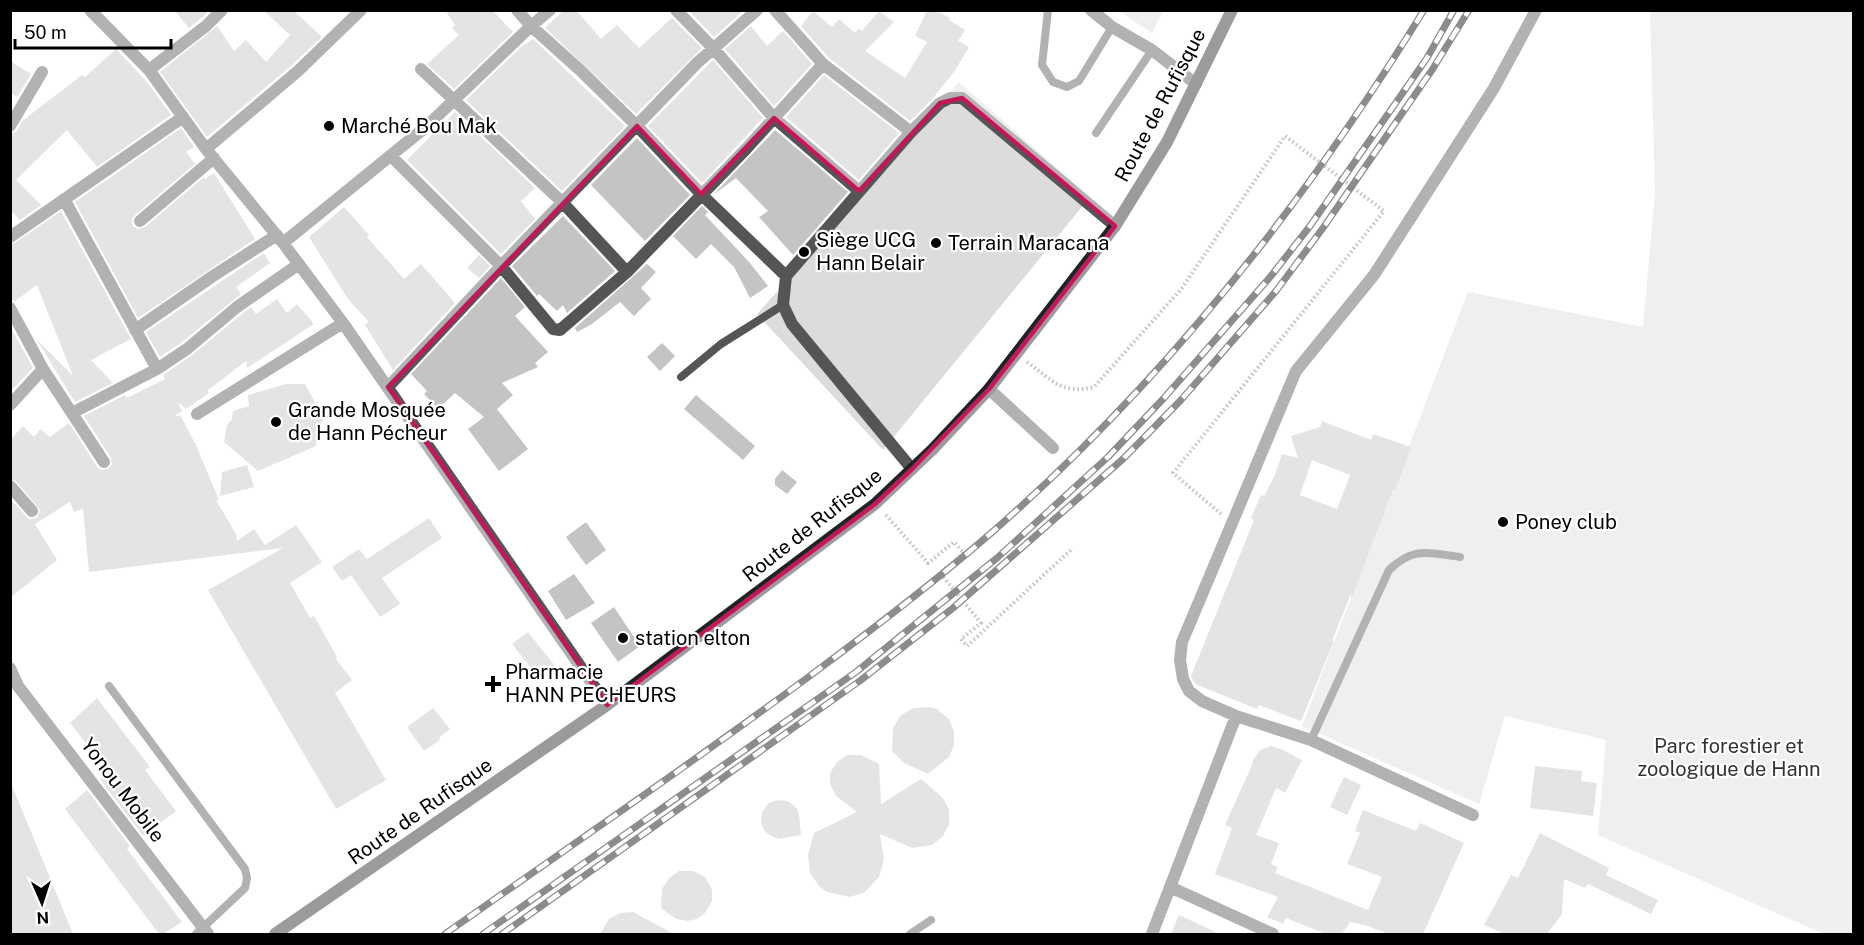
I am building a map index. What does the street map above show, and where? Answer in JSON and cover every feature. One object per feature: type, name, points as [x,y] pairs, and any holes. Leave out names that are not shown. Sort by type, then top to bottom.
[{"type":"main road","name":"Route de Rufisque","points":[[275,934],[607,705],[875,504],[912,469],[989,389],[1115,226],[1167,142],[1232,10]]},
{"type":"street","points":[[90,10],[149,70],[210,154],[280,239],[343,323],[607,705]]},
{"type":"street","points":[[149,70],[206,26],[222,10]]},
{"type":"street","points":[[140,221],[361,10]]},
{"type":"street","points":[[517,10],[637,126],[701,194],[786,276]]},
{"type":"street","points":[[135,330],[213,276],[280,239],[391,156],[427,126],[550,10]]},
{"type":"street","points":[[676,10],[713,48],[774,118],[859,191]]},
{"type":"street","points":[[388,387],[501,266],[713,48],[757,10]]},
{"type":"street","points":[[775,10],[824,64],[911,132]]},
{"type":"street","points":[[1091,10],[1112,27],[1152,50],[1196,84]]},
{"type":"street","points":[[1473,815],[1311,741],[1236,716],[1202,701],[1189,691],[1183,679],[1180,660],[1182,642],[1230,523],[1296,371],[1374,275],[1494,88],[1536,10]]},
{"type":"street","points":[[391,156],[501,266],[553,329],[560,330],[627,272],[824,64]]},
{"type":"street","points":[[422,69],[563,203],[627,272]]},
{"type":"street","points":[[10,126],[42,72]]},
{"type":"street","points":[[912,469],[792,324],[783,304],[786,276],[911,132],[939,103],[950,98],[962,98],[1115,226]]},
{"type":"street","points":[[10,237],[183,117]]},
{"type":"street","points":[[64,199],[157,369]]},
{"type":"street","points":[[72,413],[157,369],[187,349],[237,307],[299,264]]},
{"type":"street","points":[[10,308],[43,369],[104,462]]},
{"type":"street","points":[[197,414],[343,323]]},
{"type":"street","points":[[10,405],[43,369]]},
{"type":"street","points":[[989,389],[1053,448]]},
{"type":"street","points":[[10,486],[32,511]]},
{"type":"street","name":"Yonou Mobile","points":[[10,668],[18,686],[203,933]]},
{"type":"street","points":[[1152,934],[1236,716]]},
{"type":"street","points":[[1170,887],[1273,934]]},
{"type":"lane","points":[[1048,10],[1042,65],[1053,82],[1067,87],[1079,81],[1112,27]]},
{"type":"lane","points":[[1096,134],[1152,50]]},
{"type":"lane","points":[[681,377],[722,344],[783,304]]},
{"type":"lane","points":[[1311,741],[1389,570],[1402,558],[1421,552],[1460,557]]},
{"type":"lane","points":[[110,686],[245,869],[247,878],[245,888],[203,933]]},
{"type":"lane","points":[[910,934],[931,920]]},
{"type":"path","points":[[1016,354],[1065,389],[1078,391],[1094,387],[1182,288],[1285,136],[1384,211],[1173,473],[1230,523]]},
{"type":"path","points":[[875,504],[928,563],[954,542],[964,553],[940,573],[981,623],[961,639],[967,646],[1073,548]]},
{"type":"highlighted area","points":[[962,98],[1115,226],[989,389],[875,504],[607,705],[388,387],[637,126],[701,194],[774,118],[859,191],[940,103]]},
{"type":"green space","points":[[1163,10],[1152,33],[1119,11]]},
{"type":"green space","name":"Parc forestier et zoologique de Hann","points":[[1650,11],[1853,11],[1853,934],[1824,934],[1598,835],[1606,740],[1505,716],[1479,804],[1302,726],[1468,292],[1643,327],[1655,193]]},
{"type":"green space","name":"Terrain Maracana","points":[[959,82],[1090,197],[883,450],[757,314],[859,201]]},
{"type":"building","points":[[174,10],[205,10],[207,13],[189,28]]},
{"type":"building","points":[[263,10],[293,10],[322,37],[207,137],[160,72],[217,26],[234,51],[246,40],[266,62],[290,35]]},
{"type":"building","points":[[445,10],[492,10],[513,32],[454,89],[427,64],[459,35],[452,28],[455,25]]},
{"type":"building","points":[[564,10],[576,10],[601,39],[617,25],[639,48],[672,18],[702,48],[636,114],[545,28]]},
{"type":"building","points":[[688,10],[739,10],[741,13],[714,37]]},
{"type":"building","points":[[927,10],[935,10],[965,30],[958,41],[969,47],[954,72],[910,121],[829,58],[801,26],[813,11],[832,27],[839,19],[855,33],[859,28],[862,31],[879,11],[894,22],[865,51],[905,78],[927,42],[915,36]]},
{"type":"building","points":[[751,26],[767,46],[783,31],[812,64],[774,106],[725,49]]},
{"type":"building","points":[[533,39],[625,126],[562,191],[466,100],[524,44]]},
{"type":"building","points":[[116,49],[147,82],[171,115],[97,167],[67,130],[16,180],[41,205],[20,220],[10,210],[10,134],[17,131],[22,121],[82,75],[85,77]]},
{"type":"building","points":[[713,60],[763,118],[702,183],[648,126]]},
{"type":"building","points":[[10,61],[31,74],[17,97],[10,93]]},
{"type":"building","points":[[824,75],[899,133],[859,180],[786,117]]},
{"type":"building","points":[[455,112],[535,188],[521,201],[535,219],[501,254],[407,160]]},
{"type":"building","points":[[181,128],[194,147],[186,152],[195,164],[135,215],[132,219],[133,226],[138,229],[145,227],[204,177],[205,179],[214,173],[255,239],[138,318],[75,202]]},
{"type":"building","points":[[775,130],[848,192],[793,255],[759,217],[768,211],[736,178],[713,195]]},
{"type":"building","points":[[637,138],[690,195],[645,241],[591,185]]},
{"type":"building","points":[[702,206],[708,212],[705,215],[750,263],[768,286],[750,298],[734,267],[711,244],[696,259],[673,236]]},
{"type":"building","points":[[344,207],[404,279],[421,264],[455,303],[393,370],[365,325],[369,322],[348,299],[309,237]]},
{"type":"building","points":[[61,211],[131,339],[91,360],[113,383],[75,402],[37,340],[73,376],[37,285],[15,301],[10,300],[10,246]]},
{"type":"building","points":[[563,216],[615,271],[567,313],[563,305],[557,311],[539,294],[537,296],[512,266]]},
{"type":"building","points":[[264,253],[270,263],[236,287],[241,294],[160,357],[146,332]]},
{"type":"building","points":[[479,255],[490,266],[479,278],[467,268]]},
{"type":"building","points":[[647,264],[656,272],[641,288],[651,299],[634,316],[620,302],[592,324],[577,332],[575,328]]},
{"type":"building","points":[[501,278],[525,307],[515,316],[548,352],[535,363],[538,367],[502,383],[513,395],[497,409],[528,449],[499,471],[468,429],[484,417],[455,393],[438,409],[424,394],[427,391],[411,374]]},
{"type":"building","points":[[277,299],[287,313],[297,304],[314,324],[247,368],[246,361],[207,391],[209,393],[186,409],[178,402],[182,411],[173,417],[180,415],[196,445],[219,500],[216,500],[236,534],[237,541],[254,529],[265,545],[296,525],[322,562],[290,583],[310,618],[314,616],[337,657],[335,658],[352,680],[335,693],[386,780],[336,809],[208,590],[283,548],[89,572],[83,509],[74,512],[70,502],[35,524],[57,560],[10,598],[10,499],[29,519],[37,518],[40,510],[16,481],[10,478],[10,440],[23,426],[34,437],[40,429],[50,437],[69,423],[97,467],[101,470],[108,469],[112,465],[111,458],[84,416],[125,395],[127,398],[165,379],[163,375],[192,355],[251,307],[256,314]]},
{"type":"building","points":[[10,326],[33,368],[10,392]]},
{"type":"building","points":[[662,343],[675,356],[660,371],[647,357]]},
{"type":"building","name":"Grande Mosquée de Hann Pécheur","points":[[286,384],[305,384],[324,419],[318,428],[316,446],[258,471],[224,442],[227,425],[232,419],[233,411],[249,406],[248,395]]},
{"type":"building","points":[[696,395],[755,446],[743,460],[684,409]]},
{"type":"building","points":[[1322,421],[1371,440],[1373,434],[1411,447],[1301,721],[1259,705],[1257,709],[1195,684],[1191,676],[1254,520],[1251,518],[1261,495],[1264,496],[1275,475],[1282,454],[1298,458],[1291,436],[1320,427]],"holes":[[[1312,460],[1350,475],[1337,509],[1300,495]]]},
{"type":"building","points":[[247,465],[254,487],[220,496],[222,472]]},
{"type":"building","points":[[782,470],[797,482],[787,494],[775,485],[775,479]]},
{"type":"building","points":[[429,518],[442,538],[382,578],[400,604],[380,617],[351,575],[342,581],[332,567],[359,549],[367,559]]},
{"type":"building","points":[[586,522],[606,550],[586,565],[566,537]]},
{"type":"building","points":[[574,574],[595,603],[566,620],[548,591]]},
{"type":"building","points":[[614,607],[640,646],[618,662],[591,623]]},
{"type":"building","points":[[528,632],[555,666],[539,678],[512,644]]},
{"type":"building","points":[[97,698],[150,767],[145,770],[176,811],[143,836],[100,779],[103,776],[94,765],[99,760],[70,723]]},
{"type":"building","points":[[433,708],[450,729],[439,738],[440,740],[424,751],[407,727]]},
{"type":"building","points":[[913,708],[937,709],[949,719],[954,731],[954,745],[949,757],[928,774],[904,763],[892,751],[893,728],[900,716]]},
{"type":"building","points":[[1271,746],[1302,760],[1285,793],[1276,788],[1256,835],[1279,843],[1271,864],[1278,867],[1275,873],[1368,910],[1382,877],[1347,864],[1360,833],[1355,831],[1363,810],[1416,831],[1420,823],[1464,843],[1423,934],[1388,934],[1350,922],[1342,934],[1326,934],[1286,918],[1283,924],[1267,917],[1278,897],[1215,874],[1232,828],[1225,825],[1253,760],[1260,750]]},
{"type":"building","points":[[847,755],[861,755],[879,764],[881,804],[921,779],[943,798],[949,810],[949,824],[943,836],[932,845],[912,848],[880,834],[884,859],[879,877],[865,892],[850,897],[827,892],[819,886],[810,873],[808,855],[814,833],[857,812],[836,796],[830,784],[830,773],[837,762]]},
{"type":"building","points":[[1535,766],[1582,771],[1581,781],[1597,783],[1593,816],[1530,808]]},
{"type":"building","points":[[1344,777],[1361,785],[1347,815],[1330,807]]},
{"type":"building","points":[[11,783],[73,934],[10,934]]},
{"type":"building","points":[[87,790],[130,846],[127,849],[182,922],[163,934],[159,934],[65,809]]},
{"type":"building","points":[[778,800],[787,801],[796,807],[801,835],[778,839],[764,830],[761,822],[762,812],[769,803]]},
{"type":"building","points":[[1540,833],[1609,868],[1606,875],[1658,900],[1651,914],[1588,884],[1585,888],[1564,879],[1562,914],[1547,934],[1505,934],[1484,925],[1511,875],[1518,878]]},
{"type":"building","points":[[679,871],[693,871],[705,877],[712,890],[712,901],[705,913],[697,919],[687,921],[676,919],[661,908],[662,889],[669,878]]},
{"type":"building","points":[[633,912],[674,934],[600,934],[609,919],[620,913]]},
{"type":"building","points":[[1179,915],[1220,934],[1171,934]]},
{"type":"railway","points":[[445,934],[807,678],[923,590],[990,534],[1053,476],[1114,416],[1226,289],[1330,153],[1424,10]]},
{"type":"railway","points":[[483,934],[856,672],[997,558],[1108,457],[1164,398],[1271,276],[1310,226],[1427,58],[1454,10]]},
{"type":"railway","points":[[502,934],[861,680],[953,608],[1123,459],[1181,400],[1276,291],[1323,228],[1432,70],[1469,10]]},
{"type":"place","name":"Marché Bou Mak","points":[[329,126]]},
{"type":"place","name":"Terrain Maracana","points":[[936,243]]},
{"type":"place","name":"Siège UCG Hann Belair","points":[[804,252]]},
{"type":"place","name":"Grande Mosquée de Hann Pécheur","points":[[276,422]]},
{"type":"place","name":"Poney club","points":[[1503,522]]},
{"type":"place","name":"station elton","points":[[623,638]]},
{"type":"place","name":"Pharmacie HANN PECHEURS","points":[[493,684]]}]
